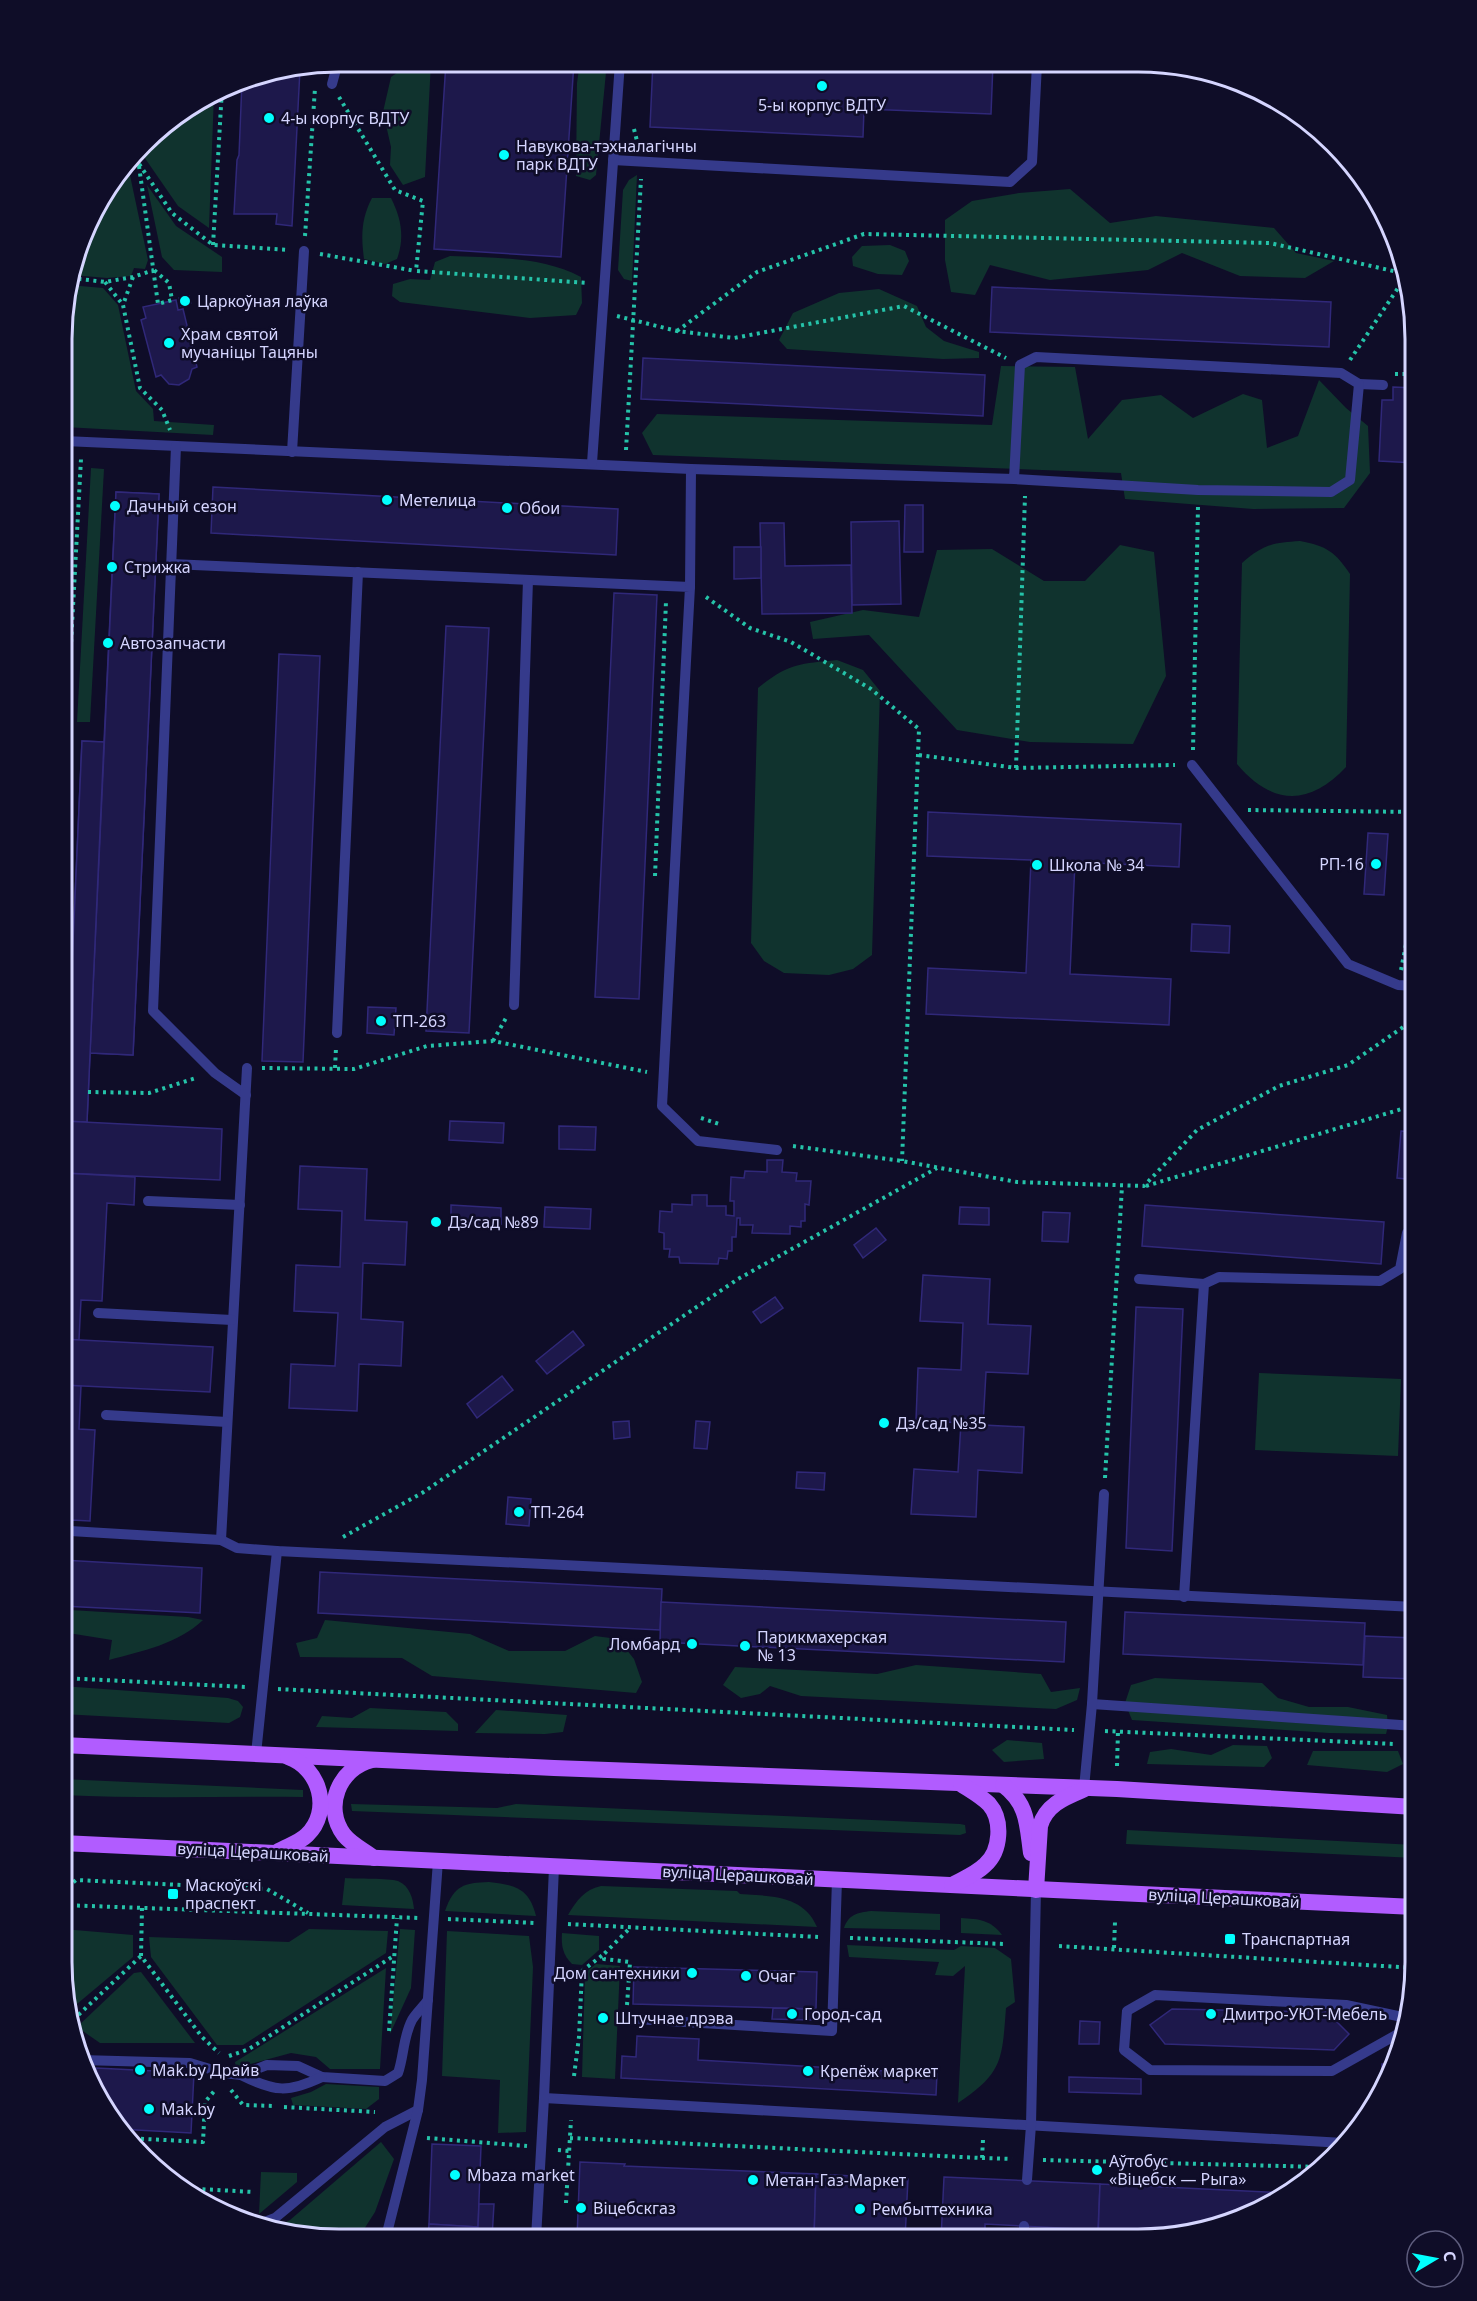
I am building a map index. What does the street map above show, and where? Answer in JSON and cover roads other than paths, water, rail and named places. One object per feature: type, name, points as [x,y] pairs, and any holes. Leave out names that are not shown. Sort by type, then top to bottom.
[{"type":"main road","points":[[72,1745],[376,1760],[1085,1788],[1405,1806]]},
{"type":"main road","points":[[274,1853],[307,1835],[319,1815],[321,1803],[319,1790],[310,1772],[295,1759],[282,1755]]},
{"type":"main road","points":[[375,1858],[345,1836],[339,1827],[334,1805],[336,1794],[346,1775],[365,1762],[376,1760]]},
{"type":"main road","points":[[951,1886],[983,1867],[994,1852],[998,1840],[995,1814],[989,1804],[961,1784]]},
{"type":"main road","points":[[1003,1785],[1013,1793],[1024,1810],[1036,1890]]},
{"type":"main road","points":[[1036,1890],[1042,1818],[1047,1810],[1056,1803],[1085,1788]]},
{"type":"main road","name":"вуліца Церашковай","points":[[72,1844],[1405,1907]]},
{"type":"lane","points":[[332,84],[335,72]]},
{"type":"lane","points":[[592,463],[619,72]]},
{"type":"lane","points":[[613,160],[1010,182],[1032,162],[1037,72]]},
{"type":"lane","points":[[292,452],[304,251]]},
{"type":"lane","points":[[1020,480],[1020,365],[1036,357],[1341,373],[1359,384],[1383,385]]},
{"type":"lane","points":[[72,441],[690,469],[1020,480],[1197,490],[1331,492],[1350,480],[1359,384]]},
{"type":"lane","points":[[176,446],[153,1011],[215,1073],[246,1095]]},
{"type":"lane","points":[[690,469],[690,587],[662,1106],[698,1141],[781,1147]]},
{"type":"lane","points":[[171,564],[690,587]]},
{"type":"lane","points":[[337,1033],[358,572]]},
{"type":"lane","points":[[514,1005],[528,580]]},
{"type":"lane","points":[[1192,765],[1348,964],[1398,985],[1405,985]]},
{"type":"lane","points":[[221,1540],[247,1068]]},
{"type":"lane","points":[[148,1201],[240,1206]]},
{"type":"lane","points":[[1139,1280],[1204,1284],[1219,1277],[1380,1281],[1400,1269],[1405,1243]]},
{"type":"lane","points":[[1184,1597],[1204,1284]]},
{"type":"lane","points":[[98,1313],[232,1320]]},
{"type":"lane","points":[[106,1415],[227,1422]]},
{"type":"lane","points":[[1085,1788],[1104,1494]]},
{"type":"lane","points":[[72,1531],[221,1540],[237,1548],[277,1551],[1405,1607]]},
{"type":"lane","points":[[256,1754],[277,1551]]},
{"type":"lane","points":[[1092,1704],[1405,1725]]},
{"type":"lane","points":[[388,2229],[418,2110],[438,1861]]},
{"type":"lane","points":[[537,2229],[554,1867]]},
{"type":"lane","points":[[635,2019],[832,2031],[837,1880]]},
{"type":"lane","points":[[1027,2180],[1031,2125],[1036,1890]]},
{"type":"lane","points":[[1395,2036],[1332,2071],[1150,2070],[1124,2050],[1127,2011],[1155,1995],[1346,2005],[1399,2016]]},
{"type":"lane","points":[[241,2075],[267,2065],[298,2066],[322,2077],[385,2081],[398,2073],[403,2059],[404,2042],[412,2020],[428,2000]]},
{"type":"lane","points":[[91,2060],[190,2063],[223,2073],[241,2075],[266,2087],[298,2088],[322,2077]]},
{"type":"lane","points":[[544,2098],[1336,2142]]},
{"type":"lane","points":[[270,2220],[385,2127],[418,2110]]},
{"type":"place","name":"5-ы корпус ВДТУ","points":[[822,86]]},
{"type":"place","name":"4-ы корпус ВДТУ","points":[[269,118]]},
{"type":"place","name":"Навукова-тэхналагічны парк ВДТУ","points":[[504,155]]},
{"type":"place","name":"Царкоўная лаўка","points":[[185,301]]},
{"type":"place","name":"Храм святой мучаніцы Тацяны","points":[[169,343]]},
{"type":"place","name":"Метелица","points":[[387,500]]},
{"type":"place","name":"Дачный сезон","points":[[115,506]]},
{"type":"place","name":"Обои","points":[[507,508]]},
{"type":"place","name":"Стрижка","points":[[112,567]]},
{"type":"place","name":"Автозапчасти","points":[[108,643]]},
{"type":"place","name":"РП-16","points":[[1376,864]]},
{"type":"place","name":"Школа № 34","points":[[1037,865]]},
{"type":"place","name":"ТП-263","points":[[381,1021]]},
{"type":"place","name":"Дз/сад №89","points":[[436,1222]]},
{"type":"place","name":"Дз/сад №35","points":[[884,1423]]},
{"type":"place","name":"ТП-264","points":[[519,1512]]},
{"type":"place","name":"Ломбард","points":[[692,1644]]},
{"type":"place","name":"Парикмахерская № 13","points":[[745,1646]]},
{"type":"place","name":"Маскоўскі праспект","points":[[173,1894]]},
{"type":"place","name":"Транспартная","points":[[1230,1939]]},
{"type":"place","name":"Дом сантехники","points":[[692,1973]]},
{"type":"place","name":"Очаг","points":[[746,1976]]},
{"type":"place","name":"Город-сад","points":[[792,2014]]},
{"type":"place","name":"Дмитро-УЮТ-Мебель","points":[[1211,2014]]},
{"type":"place","name":"Штучнае дрэва","points":[[603,2018]]},
{"type":"place","name":"Маk.by Драйв","points":[[140,2070]]},
{"type":"place","name":"Крепёж маркет","points":[[808,2071]]},
{"type":"place","name":"Mak.by","points":[[149,2109]]},
{"type":"place","name":"Аўтобус «Віцебск — Рыга»","points":[[1097,2170]]},
{"type":"place","name":"Mbaza market","points":[[455,2175]]},
{"type":"place","name":"Метан-Газ-Маркет","points":[[753,2180]]},
{"type":"place","name":"Віцебскгаз","points":[[581,2208]]},
{"type":"place","name":"Рембыттехника","points":[[860,2209]]}]
